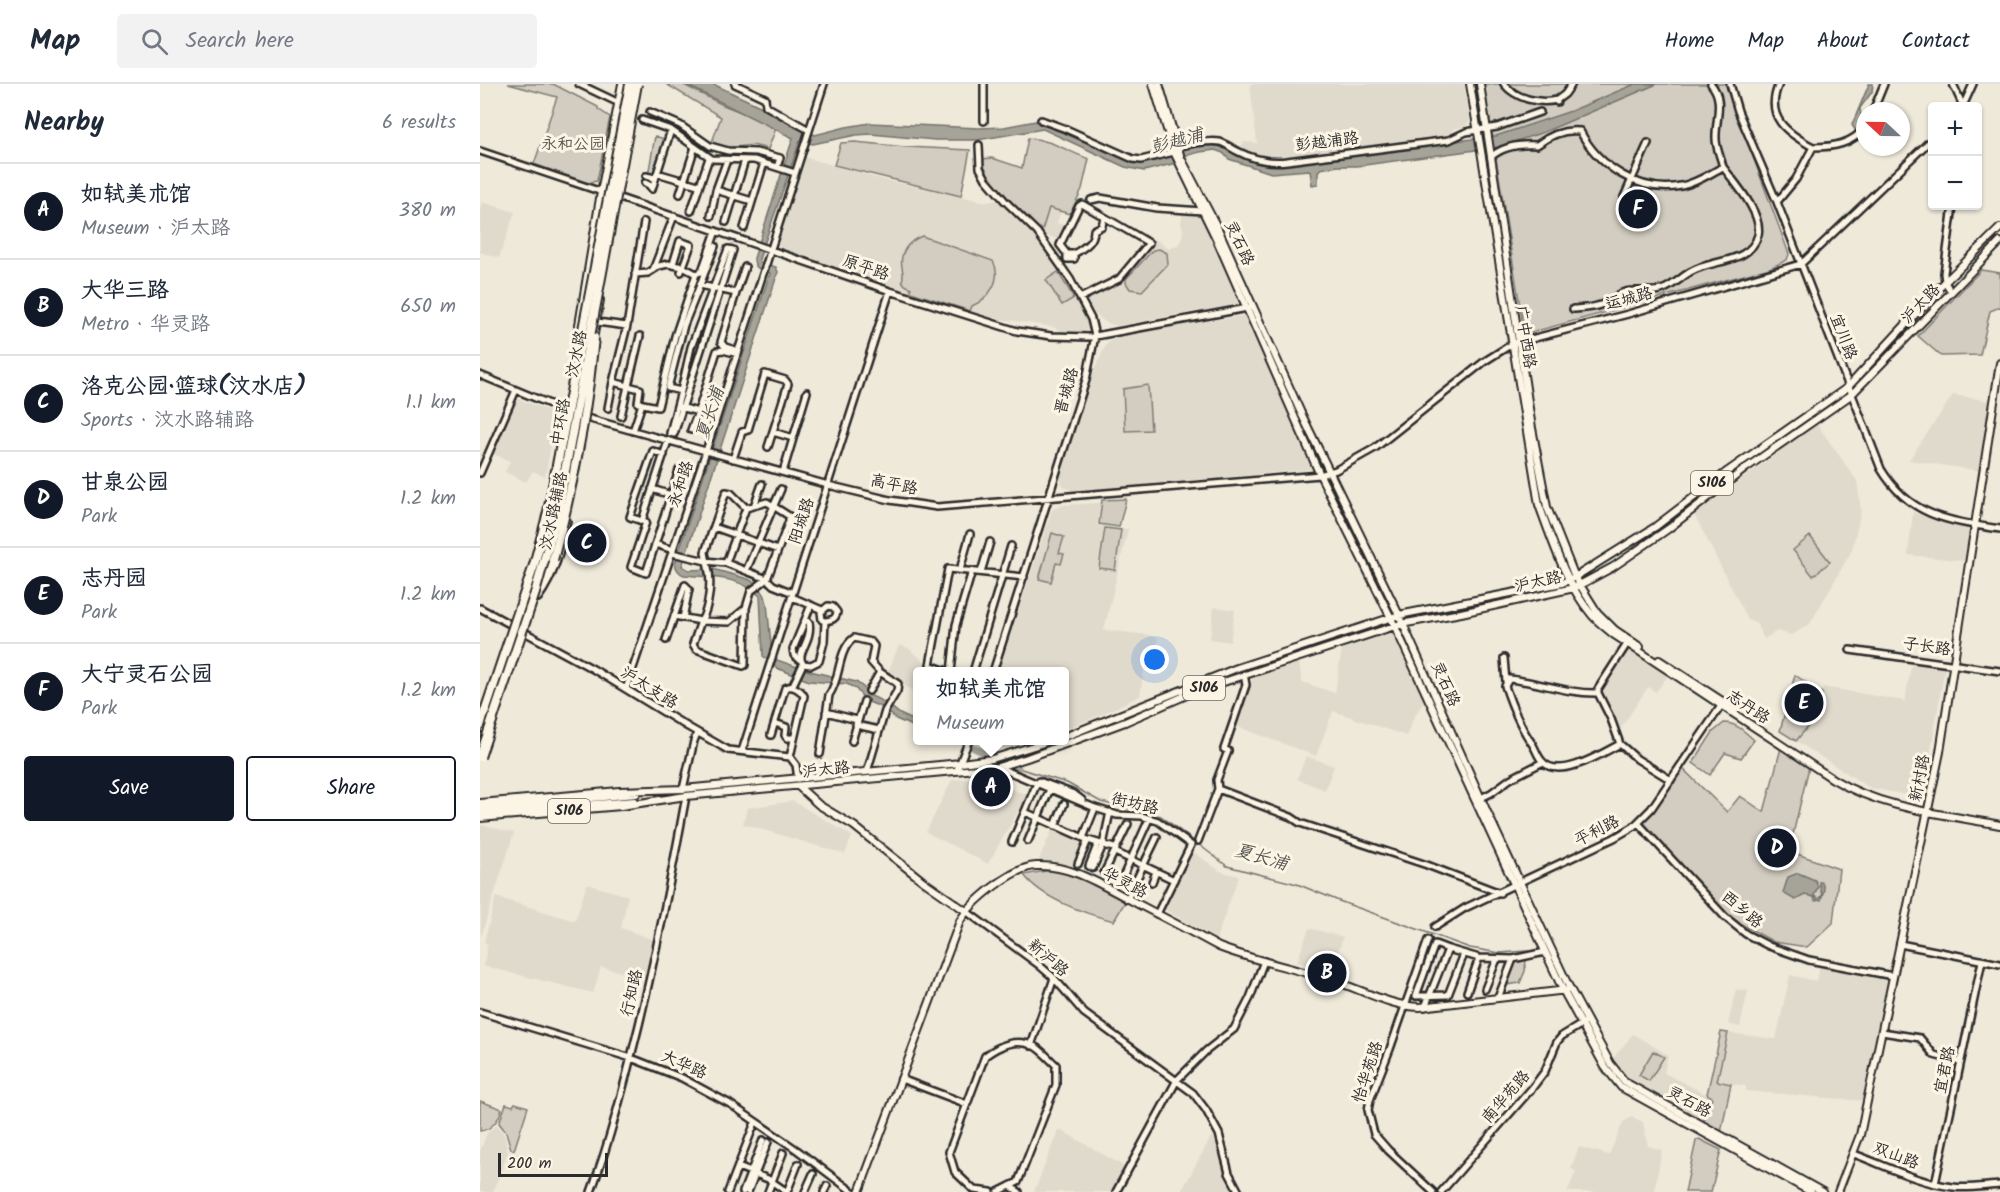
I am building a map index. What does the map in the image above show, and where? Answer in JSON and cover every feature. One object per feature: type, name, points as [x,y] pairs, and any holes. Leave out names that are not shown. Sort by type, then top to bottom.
[{"type":"highway","name":"中环路","points":[[480,757],[553,532],[600,288],[635,84]]},
{"type":"highway","name":"中环路","points":[[480,726],[531,573],[548,512],[635,84]]},
{"type":"highway","points":[[537,594],[553,560],[567,506],[592,363],[600,288]]},
{"type":"main road","name":"汶水路","points":[[480,721],[517,629],[537,594],[557,524],[570,460],[572,413],[601,192],[622,84]]},
{"type":"main road","name":"汶水路","points":[[480,763],[497,712],[543,520],[597,322],[614,196],[633,122],[635,84]]},
{"type":"main road","name":"汶水路","points":[[480,735],[553,520],[635,84]]},
{"type":"main road","name":"汶水路","points":[[572,413],[635,84]]},
{"type":"main road","name":"灵石路","points":[[1153,84],[1176,150],[1203,211],[1400,615],[1481,798],[1545,952],[1567,990]]},
{"type":"main road","name":"灵石路","points":[[1159,84],[1176,150]]},
{"type":"main road","name":"广中西路","points":[[1470,84],[1494,233],[1516,344]]},
{"type":"main road","name":"广中西路","points":[[1479,84],[1503,232],[1539,505],[1551,539],[1576,586]]},
{"type":"main road","points":[[625,137],[633,122]]},
{"type":"main road","name":"灵石路","points":[[1182,164],[1219,231],[1320,475],[1391,618],[1605,1067],[1621,1087],[1811,1192]]},
{"type":"main road","name":"沪太路","points":[[1069,735],[1237,668],[1400,615],[1562,583],[1572,578],[1655,527],[1728,471],[1848,387],[2000,228]]},
{"type":"main road","points":[[1494,233],[1503,232]]},
{"type":"main road","name":"沪太路","points":[[1069,743],[1244,674],[1403,624],[1576,586],[1613,567],[1668,529],[1746,468],[1851,395],[2000,242]]},
{"type":"main road","points":[[599,274],[600,288]]},
{"type":"main road","points":[[584,356],[592,343]]},
{"type":"main road","name":"新村路","points":[[1838,1192],[1854,1154],[1862,1125],[1940,752],[2000,363]]},
{"type":"main road","points":[[560,483],[568,470]]},
{"type":"main road","points":[[540,561],[542,577]]},
{"type":"main road","name":"志丹路","points":[[1576,586],[1592,615],[1613,634],[1847,783],[1879,796],[1928,809],[2000,823]]},
{"type":"main road","name":"志丹路","points":[[1576,586],[1615,630],[1722,704]]},
{"type":"main road","name":"汶水路","points":[[480,745],[517,629]]},
{"type":"main road","points":[[496,696],[497,712]]},
{"type":"main road","points":[[480,751],[488,741]]},
{"type":"main road","name":"沪太路","points":[[480,818],[621,806],[867,772],[992,759],[1040,745]]},
{"type":"main road","name":"沪太路","points":[[480,803],[620,791],[798,782],[998,767],[1062,745]]},
{"type":"main road","name":"新沪路","points":[[798,782],[819,805],[854,826],[966,911]]},
{"type":"main road","name":"沪太路","points":[[480,808],[620,796],[657,790]]},
{"type":"main road","name":"沪太路","points":[[480,813],[620,801],[657,801]]},
{"type":"main road","name":"华灵路","points":[[859,1192],[960,921],[973,903],[1012,874],[1035,866],[1074,872],[1219,947],[1334,981],[1405,1007],[1425,1007],[1567,990]]},
{"type":"main road","name":"灵石路","points":[[1584,1023],[1610,1064],[1626,1082],[1823,1192]]},
{"type":"street","points":[[579,84],[619,103]]},
{"type":"street","points":[[735,84],[765,98],[766,106],[809,130],[824,84]]},
{"type":"street","points":[[984,84],[984,121]]},
{"type":"street","points":[[1504,84],[1515,93],[1536,102],[1557,101],[1572,84]]},
{"type":"street","points":[[1573,309],[1598,306],[1628,291],[1647,292],[1665,289],[1704,265],[1734,258],[1749,249],[1755,241],[1758,232],[1755,214],[1724,167],[1716,142],[1719,100],[1717,90],[1711,84]]},
{"type":"street","name":"宜川路","points":[[1730,84],[1738,111],[1777,202],[1884,476],[1913,505],[1932,515],[2000,529]]},
{"type":"street","points":[[1779,84],[1775,92],[1774,104],[1779,122],[1784,128],[1813,147],[1828,147],[1844,143],[1856,136]]},
{"type":"street","points":[[1877,102],[1884,84]]},
{"type":"street","points":[[1953,84],[1961,102]]},
{"type":"street","points":[[1965,102],[1972,84]]},
{"type":"street","points":[[650,112],[670,119],[707,144],[723,150],[756,152],[780,158],[780,168]]},
{"type":"street","name":"彭越浦路","points":[[1041,120],[1133,159],[1142,160],[1210,141],[1219,142],[1238,152],[1274,162],[1449,140],[1460,134],[1487,133],[1540,112]]},
{"type":"street","points":[[642,120],[672,130],[706,156],[764,163],[793,173]]},
{"type":"street","points":[[645,183],[652,189],[672,130]]},
{"type":"street","name":"永和路","points":[[626,689],[709,452],[793,173],[809,130]]},
{"type":"street","points":[[1491,156],[1523,144],[1537,145],[1546,138],[1567,130],[1580,131],[1599,159],[1631,180],[1668,188],[1695,182],[1724,167]]},
{"type":"street","points":[[1624,197],[1648,142]]},
{"type":"street","name":"运城路","points":[[1320,475],[1375,448],[1485,361],[1516,344],[1801,264],[1928,143]]},
{"type":"street","points":[[691,211],[706,156],[707,144]]},
{"type":"street","points":[[979,145],[980,168],[986,179],[1037,232],[1062,267],[1091,319],[1095,336]]},
{"type":"street","points":[[680,194],[695,147]]},
{"type":"street","points":[[1777,202],[1796,179],[1813,147]]},
{"type":"street","points":[[711,216],[725,160],[723,150]]},
{"type":"street","name":"原平路","points":[[480,151],[890,291],[1017,331],[1051,336],[1095,336],[1250,308]]},
{"type":"street","points":[[726,222],[745,160]]},
{"type":"street","points":[[744,228],[764,163]]},
{"type":"street","points":[[646,176],[684,180],[698,185]]},
{"type":"street","points":[[716,190],[752,201]]},
{"type":"street","points":[[1091,200],[1109,199],[1157,208],[1203,211]]},
{"type":"street","points":[[1070,256],[1060,245],[1078,206],[1082,204],[1130,236],[1149,243],[1119,279],[1080,298]]},
{"type":"street","points":[[1951,292],[1944,273],[1952,210]]},
{"type":"street","points":[[649,274],[674,216]]},
{"type":"street","points":[[1062,267],[1070,256],[1089,243],[1094,230],[1102,226],[1104,217]]},
{"type":"street","points":[[608,408],[627,326],[644,222]]},
{"type":"street","points":[[613,382],[640,389],[638,403],[658,407],[675,336],[716,231]]},
{"type":"street","points":[[673,264],[680,241],[691,244],[682,270]]},
{"type":"street","points":[[681,391],[668,388],[683,328],[715,246]]},
{"type":"street","points":[[679,407],[691,346],[696,332],[717,289],[733,250],[728,249],[717,289],[679,407]]},
{"type":"street","points":[[635,273],[649,274],[659,266],[673,264],[682,270],[699,272]]},
{"type":"street","points":[[691,430],[717,351],[715,347],[721,342],[745,267]]},
{"type":"street","points":[[699,272],[700,285]]},
{"type":"street","points":[[700,285],[736,293]]},
{"type":"street","name":"阳城路","points":[[742,752],[890,291]]},
{"type":"street","points":[[597,322],[627,326]]},
{"type":"street","points":[[683,328],[696,332]]},
{"type":"street","points":[[621,416],[640,336]]},
{"type":"street","name":"晋城路","points":[[995,667],[1086,380],[1095,336]]},
{"type":"street","points":[[721,342],[724,347],[738,352]]},
{"type":"street","points":[[679,344],[691,346]]},
{"type":"street","points":[[717,351],[738,352]]},
{"type":"street","points":[[733,459],[742,432],[748,430],[767,366]]},
{"type":"street","points":[[765,374],[785,380],[788,384],[768,447]]},
{"type":"street","name":"高平路","points":[[480,375],[586,418],[828,485],[890,500],[937,507],[1320,475]]},
{"type":"street","points":[[480,473],[516,390]]},
{"type":"street","points":[[792,438],[807,392]]},
{"type":"street","points":[[633,431],[642,404]]},
{"type":"street","points":[[679,407],[698,412]]},
{"type":"street","points":[[783,472],[797,416]]},
{"type":"street","name":"汶水路辅路","points":[[533,604],[548,584],[558,560],[586,418]]},
{"type":"street","points":[[773,432],[792,438]]},
{"type":"street","points":[[735,452],[739,449],[743,438]]},
{"type":"street","points":[[642,521],[669,441]]},
{"type":"street","points":[[664,454],[653,451],[630,517],[646,522],[631,567],[646,573],[680,470]]},
{"type":"street","points":[[570,460],[577,469]]},
{"type":"street","points":[[754,506],[762,484]]},
{"type":"street","points":[[652,489],[671,495]]},
{"type":"street","points":[[746,571],[781,489]]},
{"type":"street","points":[[726,492],[731,493],[746,508],[767,502],[789,516],[789,521],[767,579],[751,591],[746,608],[745,665],[743,666],[696,649],[693,644],[707,607],[709,568],[705,552],[726,492]]},
{"type":"street","points":[[726,563],[746,508]]},
{"type":"street","points":[[714,527],[778,550]]},
{"type":"street","points":[[960,570],[970,534]]},
{"type":"street","points":[[981,572],[990,542]]},
{"type":"street","points":[[655,544],[686,556],[726,563],[767,579],[772,585],[822,610]]},
{"type":"street","points":[[975,667],[1011,546]]},
{"type":"street","points":[[930,667],[948,569],[1024,577]]},
{"type":"street","points":[[951,667],[956,625],[972,571]]},
{"type":"street","points":[[666,640],[685,585],[689,589],[682,618]]},
{"type":"street","points":[[811,605],[793,649],[794,656],[801,663],[811,665],[819,661],[824,642],[825,621],[821,617],[822,610],[828,606],[833,607],[837,612],[834,619],[825,621]]},
{"type":"street","name":"沪太支路","points":[[480,608],[593,669],[728,750],[790,757]]},
{"type":"street","points":[[674,616],[701,621],[729,622],[746,608]]},
{"type":"street","points":[[771,735],[786,686],[796,678],[807,644],[810,630],[809,622],[805,620]]},
{"type":"street","points":[[820,754],[829,694],[835,684],[846,647],[854,638],[871,642],[874,646],[871,662],[880,672],[898,684],[897,691],[885,711],[867,772]]},
{"type":"street","points":[[1627,644],[1598,689],[1598,693],[1620,744],[1637,759],[1671,780]]},
{"type":"street","name":"子长路","points":[[1850,650],[2000,671]]},
{"type":"street","points":[[1504,658],[1505,686],[1515,714],[1543,762],[1553,767],[1565,768],[1581,763],[1620,744]]},
{"type":"street","points":[[869,691],[880,672]]},
{"type":"street","points":[[1198,841],[1218,789],[1217,780],[1228,751],[1224,749],[1246,686],[1244,674]]},
{"type":"street","points":[[1506,682],[1509,679],[1573,692],[1598,693]]},
{"type":"street","points":[[786,686],[800,691],[804,696],[790,757],[796,765],[798,782]]},
{"type":"street","points":[[852,741],[864,701]]},
{"type":"street","name":"平利路","points":[[1434,927],[1457,912],[1614,838],[1635,825],[1651,809],[1722,704]]},
{"type":"street","points":[[826,712],[879,730]]},
{"type":"street","points":[[775,723],[786,727],[784,735],[787,738],[794,738]]},
{"type":"street","points":[[683,789],[697,733]]},
{"type":"street","points":[[957,770],[967,745]]},
{"type":"street","points":[[1481,798],[1510,779],[1543,762]]},
{"type":"street","name":"街坊路","points":[[998,767],[1095,808],[1158,821],[1191,845],[1157,914]]},
{"type":"street","points":[[1027,778],[1074,794],[1083,802]]},
{"type":"street","points":[[1012,842],[1037,783]]},
{"type":"street","points":[[1028,841],[1050,789]]},
{"type":"street","points":[[1218,789],[1292,817],[1300,823],[1427,865],[1500,893]]},
{"type":"street","name":"行知路","points":[[591,1192],[605,1153],[631,1058],[664,914],[686,796]]},
{"type":"street","points":[[1055,825],[1064,804]]},
{"type":"street","points":[[1078,864],[1095,808]]},
{"type":"street","points":[[1025,812],[1085,839],[1114,848],[1117,853],[1174,880]]},
{"type":"street","points":[[1101,844],[1110,812]]},
{"type":"street","points":[[1121,881],[1149,819]]},
{"type":"street","points":[[1104,873],[1128,824]]},
{"type":"street","name":"西乡路","points":[[1635,825],[1725,917],[1746,934],[1769,946],[1809,960],[1893,976]]},
{"type":"street","points":[[1127,899],[1157,837]]},
{"type":"street","points":[[1152,882],[1156,872]]},
{"type":"street","name":"新沪路","points":[[966,911],[1039,965],[1054,978],[1084,1013],[1107,1032],[1193,1093],[1220,1134],[1230,1173],[1239,1192]]},
{"type":"street","name":"怡华苑路","points":[[1428,940],[1368,1110],[1374,1134],[1433,1192]]},
{"type":"street","points":[[1464,954],[1448,995],[1416,996],[1436,944],[1479,958],[1513,959],[1545,952]]},
{"type":"street","points":[[1900,944],[2000,964]]},
{"type":"street","points":[[1425,1007],[1448,949]]},
{"type":"street","points":[[1467,992],[1479,958]]},
{"type":"street","points":[[1485,989],[1497,959]]},
{"type":"street","points":[[1498,998],[1513,959]]},
{"type":"street","points":[[1116,1192],[1177,1080],[1206,1051],[1234,1029],[1250,998],[1264,961]]},
{"type":"street","name":"宜君路","points":[[1935,1184],[1982,961]]},
{"type":"street","points":[[1031,1046],[1054,978]]},
{"type":"street","name":"大华路","points":[[480,1012],[631,1058],[682,1078],[708,1091],[797,1150],[853,1192]]},
{"type":"street","name":"南华苑路","points":[[1441,1192],[1533,1087],[1545,1071],[1557,1042],[1562,1036],[1584,1023]]},
{"type":"street","points":[[1882,1032],[1920,1038],[1934,1055],[1960,1062]]},
{"type":"street","points":[[991,1192],[974,1191],[955,1172],[949,1152],[985,1056],[998,1046],[1016,1042],[1035,1046],[1056,1065],[1056,1085],[1018,1182],[998,1192]]},
{"type":"street","points":[[901,1079],[967,1104]]},
{"type":"street","points":[[728,1192],[754,1125]]},
{"type":"street","points":[[743,1192],[766,1141]]},
{"type":"street","points":[[768,1192],[783,1153]]},
{"type":"street","name":"双山路","points":[[1854,1154],[1935,1184],[1965,1188],[2000,1185]]},
{"type":"street","points":[[738,1167],[772,1182],[787,1192],[798,1164]]},
{"type":"street","points":[[748,1192],[753,1173]]},
{"type":"street","points":[[805,1192],[813,1174]]},
{"type":"street","points":[[1010,1186],[1019,1192]]},
{"type":"shaded area","points":[[684,84],[713,84],[815,135],[870,123],[979,128],[1004,127],[1041,120],[1142,160],[1181,151],[1186,146],[1215,143],[1237,153],[1274,164],[1496,136],[1571,111],[1635,84],[1657,84],[1544,132],[1498,147],[1320,169],[1318,184],[1312,185],[1309,170],[1271,173],[1229,159],[1223,153],[1215,150],[1184,156],[1176,163],[1144,171],[1125,167],[1043,129],[977,140],[935,140],[871,134],[813,144],[800,141],[759,259],[760,262],[776,267],[778,272],[682,566],[689,570],[713,569],[758,584],[767,604],[774,659],[806,670],[856,682],[869,695],[913,720],[913,726],[896,719],[884,708],[866,701],[856,689],[847,684],[809,681],[777,668],[763,656],[760,596],[733,581],[684,575],[679,572],[675,563],[770,273],[757,267],[754,258],[793,138]]},
{"type":"shaded area","points":[[1250,84],[1464,84],[1470,121],[1465,126],[1453,129],[1453,135],[1275,159],[1240,148],[1244,142],[1257,143]]},
{"type":"shaded area","points":[[1869,84],[1873,84],[1872,92],[1864,102],[1862,102]]},
{"type":"shaded area","points":[[1856,115],[1856,131],[1852,125]]},
{"type":"shaded area","points":[[804,157],[885,180],[987,202],[998,200],[1012,216],[1034,234],[1069,283],[1087,320],[1088,330],[1081,334],[989,317],[781,249],[778,243]]},
{"type":"shaded area","points":[[482,202],[515,212],[499,258],[480,252]]},
{"type":"shaded area","points":[[1049,208],[1061,211],[1057,223],[1063,225],[1058,239],[1041,234]]},
{"type":"shaded area","points":[[1183,211],[1198,213],[1203,219],[1241,303],[1233,307],[1117,326],[1107,323],[1095,314],[1086,299],[1122,281],[1155,239],[1169,249],[1178,245],[1182,238]]},
{"type":"shaded area","points":[[1248,315],[1314,469],[1072,491],[1063,486],[1060,478],[1072,437],[1093,372],[1106,345],[1114,338],[1140,331]]},
{"type":"shaded area","points":[[1953,395],[1991,401],[1980,471],[1909,460]]},
{"type":"shaded area","points":[[516,398],[557,414],[545,477],[533,471],[526,482],[505,472],[510,461],[493,454]]},
{"type":"shaded area","points":[[1817,424],[1857,481],[1861,510],[1852,550],[1810,624],[1792,635],[1777,631],[1764,639],[1756,623],[1748,620],[1694,514]]},
{"type":"shaded area","points":[[1101,503],[1097,525],[1128,529],[1104,630],[1158,638],[1154,669],[1144,669],[1140,696],[1069,727],[1069,667],[1000,667],[1052,510],[1063,505]]},
{"type":"shaded area","points":[[1913,512],[1938,522],[1968,529],[1970,534],[1966,561],[1908,555]]},
{"type":"shaded area","points":[[1214,607],[1235,610],[1230,642],[1210,639]]},
{"type":"shaded area","points":[[1392,632],[1425,700],[1406,736],[1333,711],[1316,756],[1236,726],[1253,677],[1299,661],[1302,682],[1335,693],[1342,648]]},
{"type":"shaded area","points":[[899,645],[908,648],[927,664],[927,667],[913,667],[913,691],[887,674]]},
{"type":"shaded area","points":[[1628,649],[1668,675],[1656,692],[1648,687],[1619,731],[1600,691]]},
{"type":"shaded area","points":[[1912,661],[1945,667],[1924,791],[1912,796],[1870,788],[1796,741],[1819,713],[1823,687],[1905,701]]},
{"type":"shaded area","points":[[988,745],[1020,745],[1006,749]]},
{"type":"shaded area","points":[[1306,756],[1334,766],[1325,790],[1297,779]]},
{"type":"shaded area","points":[[997,776],[997,786],[1028,794],[988,864],[926,832],[952,780]]},
{"type":"shaded area","points":[[793,801],[852,836],[845,854],[743,824],[747,808]]},
{"type":"shaded area","points":[[480,826],[514,833],[481,936]]},
{"type":"shaded area","points":[[1053,828],[1085,842],[1074,866],[1038,862]]},
{"type":"shaded area","points":[[1192,851],[1220,871],[1239,876],[1216,939],[1163,909]]},
{"type":"shaded area","points":[[1798,873],[1815,880],[1818,887],[1814,895],[1817,899],[1822,896],[1819,882],[1822,882],[1824,889],[1821,900],[1815,901],[1814,897],[1805,895],[1795,900],[1783,893],[1788,877]]},
{"type":"shaded area","points":[[587,884],[628,896],[621,928],[654,940],[645,978],[601,967],[593,993],[483,966],[488,944],[484,942],[496,897],[575,921]]},
{"type":"shaded area","points":[[1309,928],[1343,937],[1334,965],[1326,963],[1324,970],[1297,962]]},
{"type":"shaded area","points":[[1820,967],[1889,979],[1864,1101],[1746,1091],[1746,1086],[1717,1082],[1728,1033],[1776,1039],[1790,975],[1816,981]]},
{"type":"shaded area","points":[[1736,989],[1748,991],[1740,1027],[1728,1024]]},
{"type":"shaded area","points":[[1633,1034],[1668,1055],[1664,1073],[1712,1097],[1703,1123],[1627,1080],[1611,1061]]},
{"type":"shaded area","points":[[1632,1117],[1643,1122],[1648,1146],[1662,1150],[1654,1192],[1567,1192],[1576,1172],[1571,1168],[1579,1147],[1609,1155],[1623,1122]]},
{"type":"shaded area","points":[[497,1125],[504,1134],[508,1152],[493,1192],[484,1192],[480,1190],[480,1151],[487,1133]]},
{"type":"shaded area","points":[[1059,1129],[1125,1167],[1111,1192],[1034,1192]]},
{"type":"shaded area","points":[[1212,1135],[1232,1192],[1181,1192]]},
{"type":"green space","name":"永和公园","points":[[508,84],[553,84],[598,107],[610,117],[597,181],[587,183],[534,164],[557,97]]},
{"type":"green space","points":[[666,84],[682,84],[776,128],[768,149],[753,145],[728,148],[712,142],[721,117]]},
{"type":"green space","points":[[1484,84],[1726,84],[1789,254],[1787,260],[1770,268],[1529,333],[1524,331]]},
{"type":"green space","points":[[655,136],[667,140],[653,183],[647,181]]},
{"type":"green space","points":[[1028,138],[1052,143],[1089,159],[1082,189],[1070,214],[1049,208],[1041,234],[988,176],[982,159],[992,158],[1022,168]]},
{"type":"green space","points":[[841,143],[970,150],[961,196],[834,165]]},
{"type":"green space","points":[[922,236],[993,261],[996,275],[993,288],[984,299],[972,306],[970,311],[911,292],[911,288],[902,281],[901,262],[904,252],[909,244]]},
{"type":"green space","points":[[1159,249],[1167,253],[1168,264],[1142,291],[1130,289],[1126,279],[1153,250]]},
{"type":"green space","points":[[1981,270],[2000,273],[2000,307],[1990,311],[1980,355],[1941,356],[1918,336]]},
{"type":"green space","points":[[1058,272],[1074,298],[1062,305],[1046,280]]},
{"type":"green space","points":[[1148,385],[1151,430],[1125,431],[1123,389]]},
{"type":"green space","points":[[1126,499],[1119,527],[1099,524],[1102,500]]},
{"type":"green space","points":[[1105,528],[1121,530],[1115,570],[1099,568]]},
{"type":"green space","points":[[582,531],[598,536],[593,555],[576,550]]},
{"type":"green space","points":[[1052,533],[1064,537],[1059,553],[1064,554],[1061,564],[1056,563],[1051,582],[1039,579]]},
{"type":"green space","points":[[1810,536],[1830,562],[1813,576],[1793,550]]},
{"type":"green space","points":[[1795,675],[1822,693],[1819,713],[1796,741],[1780,731]]},
{"type":"green space","points":[[1724,723],[1737,726],[1754,740],[1741,758],[1725,753],[1710,775],[1693,763],[1713,732]]},
{"type":"green space","points":[[1781,748],[1809,767],[1789,851],[1839,869],[1833,923],[1807,947],[1774,942],[1732,919],[1678,863],[1643,822],[1682,768],[1727,812],[1740,796],[1764,812]]},
{"type":"green space","points":[[1051,870],[1078,876],[1125,902],[1114,921],[1078,910],[1053,898],[1032,884],[1024,875]]},
{"type":"green space","points":[[1526,959],[1525,971],[1520,983],[1506,985],[1515,961]]},
{"type":"green space","points":[[1721,1032],[1728,1033],[1717,1081],[1731,1084],[1721,1133],[1703,1123],[1712,1097],[1707,1094]]},
{"type":"green space","points":[[1653,1051],[1664,1057],[1649,1081],[1639,1075]]},
{"type":"green space","points":[[480,1101],[502,1109],[499,1117],[488,1129],[480,1131]]},
{"type":"green space","points":[[515,1103],[528,1107],[514,1150],[511,1149],[506,1132],[499,1123],[506,1104],[513,1106]]},
{"type":"green space","points":[[1699,1139],[1721,1150],[1711,1192],[1685,1192],[1696,1141]]},
{"type":"waterway","name":"夏长浦","points":[[974,748],[1018,768]]},
{"type":"waterway","name":"夏长浦","points":[[1018,768],[1067,783],[1101,802],[1161,816],[1227,866],[1297,884],[1470,948],[1500,953],[1541,950]]},
{"type":"place","name":"大宁灵石公园","points":[[1638,209]]},
{"type":"place","name":"洛克公园·篮球(汶水店)","points":[[587,543]]},
{"type":"place","name":"志丹园","points":[[1804,703]]},
{"type":"place","name":"如轼美术馆","points":[[991,787]]},
{"type":"place","name":"甘泉公园","points":[[1777,848]]},
{"type":"place","name":"大华三路","points":[[1327,973]]},
{"type":"water label","name":"彭越浦","points":[[1177,142]]}]
